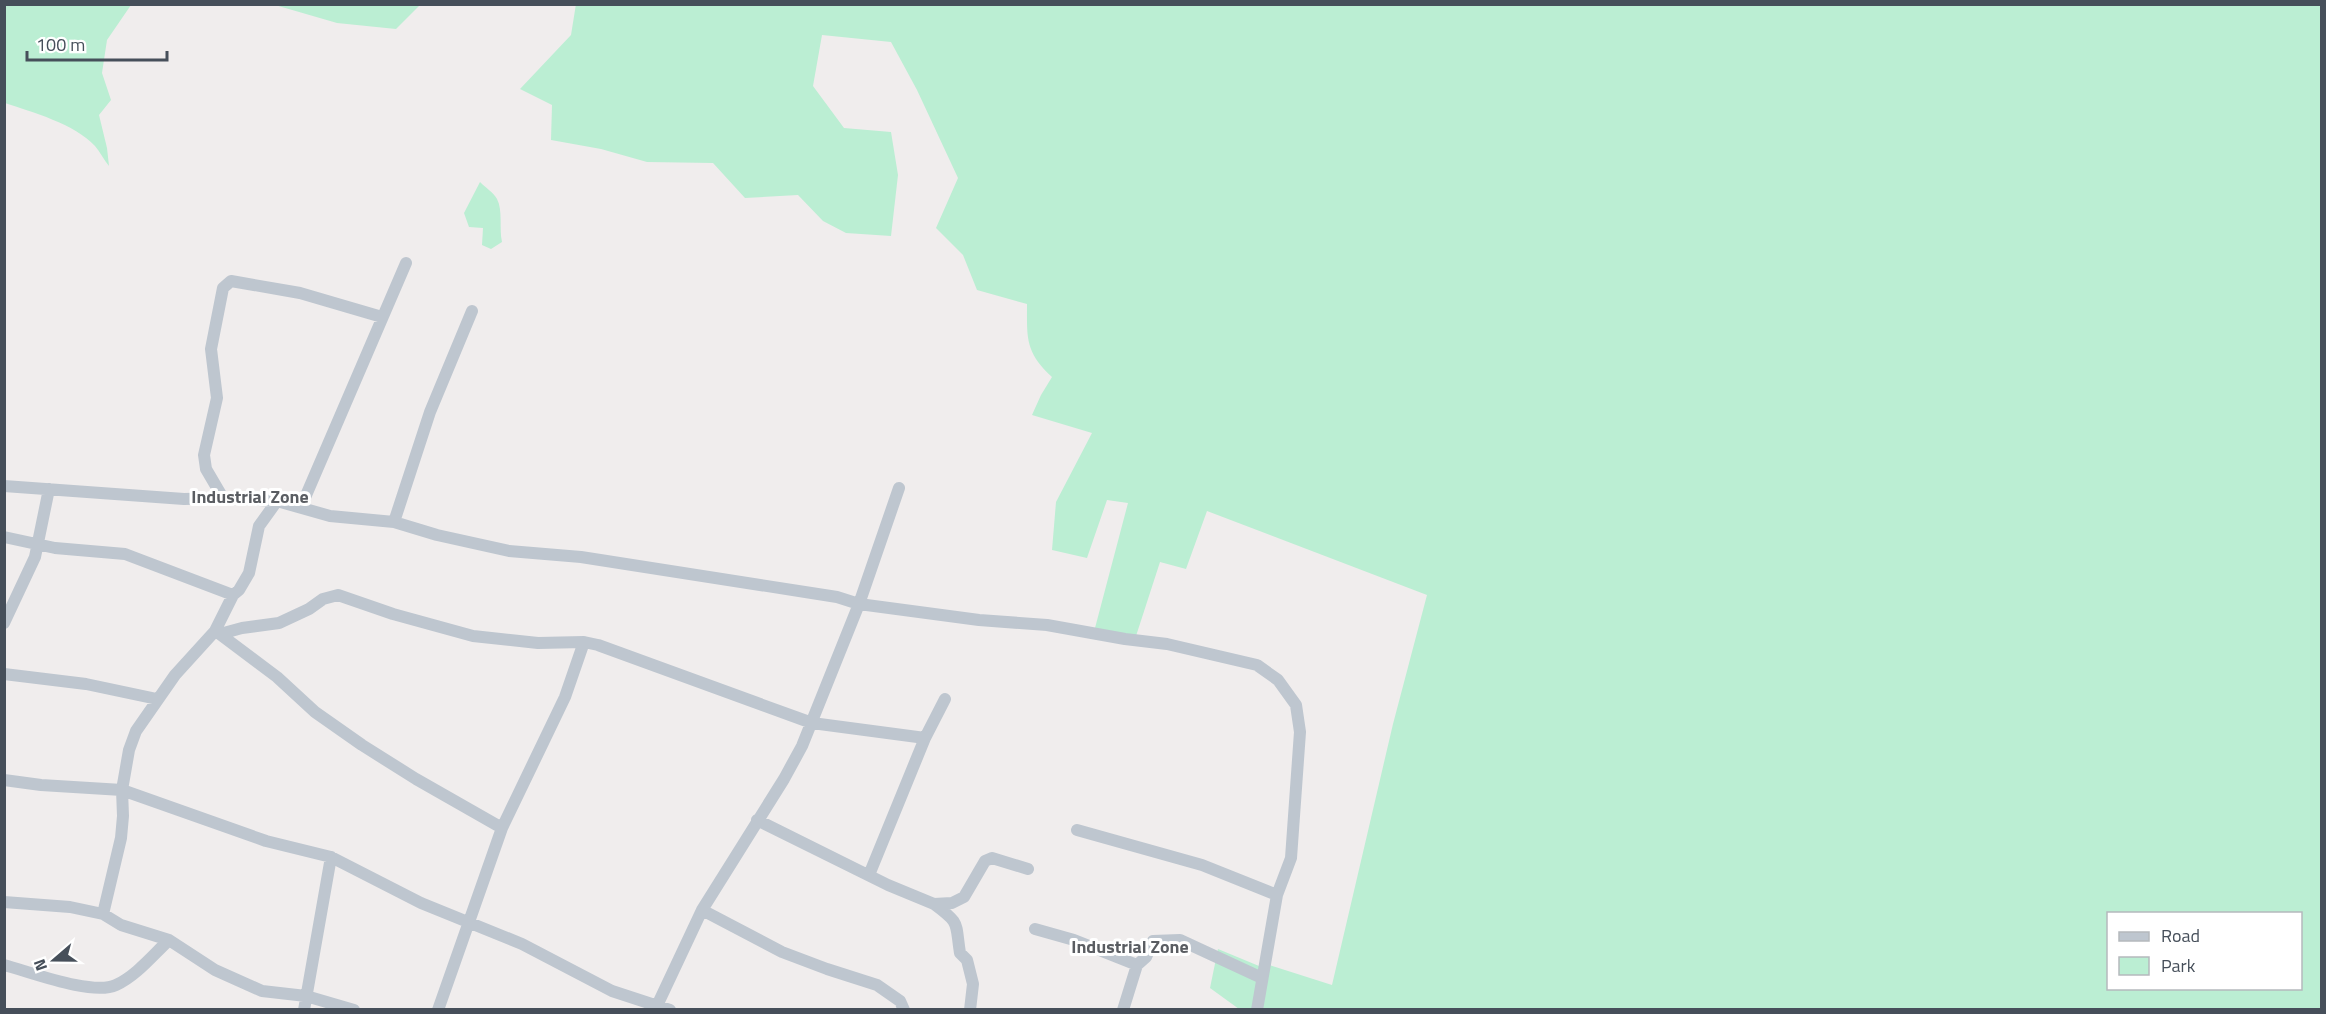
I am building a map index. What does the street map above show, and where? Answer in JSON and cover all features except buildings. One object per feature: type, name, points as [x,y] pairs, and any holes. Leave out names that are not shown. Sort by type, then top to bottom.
[{"type":"street","points":[[301,507],[406,263]]},
{"type":"street","points":[[223,498],[206,470],[204,455],[207,432],[214,417],[217,398],[211,349],[223,288],[226,283],[231,281],[300,293],[382,316]]},
{"type":"street","points":[[394,522],[430,412],[472,311]]},
{"type":"street","points":[[4,486],[184,499],[223,498],[277,501],[330,516],[394,522],[437,535],[508,551],[581,557],[689,573],[837,597],[858,604],[979,620],[1047,625],[1167,644],[1257,665],[1274,676],[1285,687],[1296,705],[1300,732],[1291,858],[1277,895],[1257,1010]]},
{"type":"street","points":[[656,1007],[702,910],[784,779],[812,723],[858,604],[899,488]]},
{"type":"street","points":[[4,623],[30,571],[38,544],[48,489]]},
{"type":"street","points":[[103,914],[121,838],[122,790],[129,750],[136,731],[181,668],[217,633],[233,595],[239,590],[249,573],[259,526],[277,501]]},
{"type":"street","points":[[4,537],[38,544],[125,554],[233,595]]},
{"type":"street","points":[[217,633],[279,623],[309,609],[323,599],[338,595],[393,614],[473,636],[538,643],[584,642],[598,645],[812,723],[925,738]]},
{"type":"street","points":[[217,633],[277,677],[315,712],[362,745],[502,828]]},
{"type":"street","points":[[438,1010],[502,828],[565,697],[584,642]]},
{"type":"street","points":[[4,674],[86,684],[158,699]]},
{"type":"street","points":[[868,875],[925,738],[945,699]]},
{"type":"street","points":[[4,780],[41,785],[122,790],[266,841],[331,858],[421,903],[522,944],[612,991],[670,1010]]},
{"type":"street","points":[[757,820],[868,875],[934,904],[953,918],[958,926],[960,953],[967,960],[973,984],[970,1010]]},
{"type":"street","points":[[1077,830],[1202,865],[1277,895]]},
{"type":"street","points":[[304,1010],[331,858]]},
{"type":"street","points":[[934,904],[952,903],[964,897],[988,859],[992,858],[1028,869]]},
{"type":"street","points":[[4,902],[70,907],[103,914],[121,925],[169,940],[215,970],[262,991],[306,996],[354,1010]]},
{"type":"street","points":[[702,910],[782,952],[878,985],[900,1001],[904,1010]]},
{"type":"street","points":[[1035,929],[1074,940],[1137,965]]},
{"type":"street","points":[[4,964],[81,987],[99,989],[115,986],[127,979],[169,940]]},
{"type":"street","points":[[1123,1010],[1137,965],[1146,957],[1153,941],[1180,940],[1262,978]]},
{"type":"green space","points":[[5,4],[131,5],[107,40],[102,73],[111,100],[99,115],[109,166],[95,146],[76,131],[5,103]]},
{"type":"green space","points":[[576,4],[2321,5],[2321,1009],[1239,1009],[1210,988],[1218,949],[1259,966],[1260,962],[1332,985],[1393,724],[1427,595],[1207,511],[1186,569],[1160,562],[1136,636],[1095,628],[1128,503],[1107,500],[1087,558],[1052,550],[1056,502],[1092,433],[1032,415],[1052,377],[1037,360],[1029,344],[1027,304],[977,290],[963,255],[936,228],[958,178],[917,90],[891,42],[822,35],[813,86],[844,128],[891,132],[898,175],[891,236],[846,233],[823,221],[798,195],[745,198],[713,163],[647,162],[601,149],[551,140],[552,105],[520,89],[571,35]]},
{"type":"green space","points":[[275,5],[420,5],[396,29],[337,23]]},
{"type":"green space","points":[[480,182],[496,197],[500,209],[502,242],[491,249],[482,245],[483,228],[469,227],[464,213]]},
{"type":"district","name":"Industrial Zone","points":[[250,496]]},
{"type":"district","name":"Industrial Zone","points":[[1130,946]]}]
